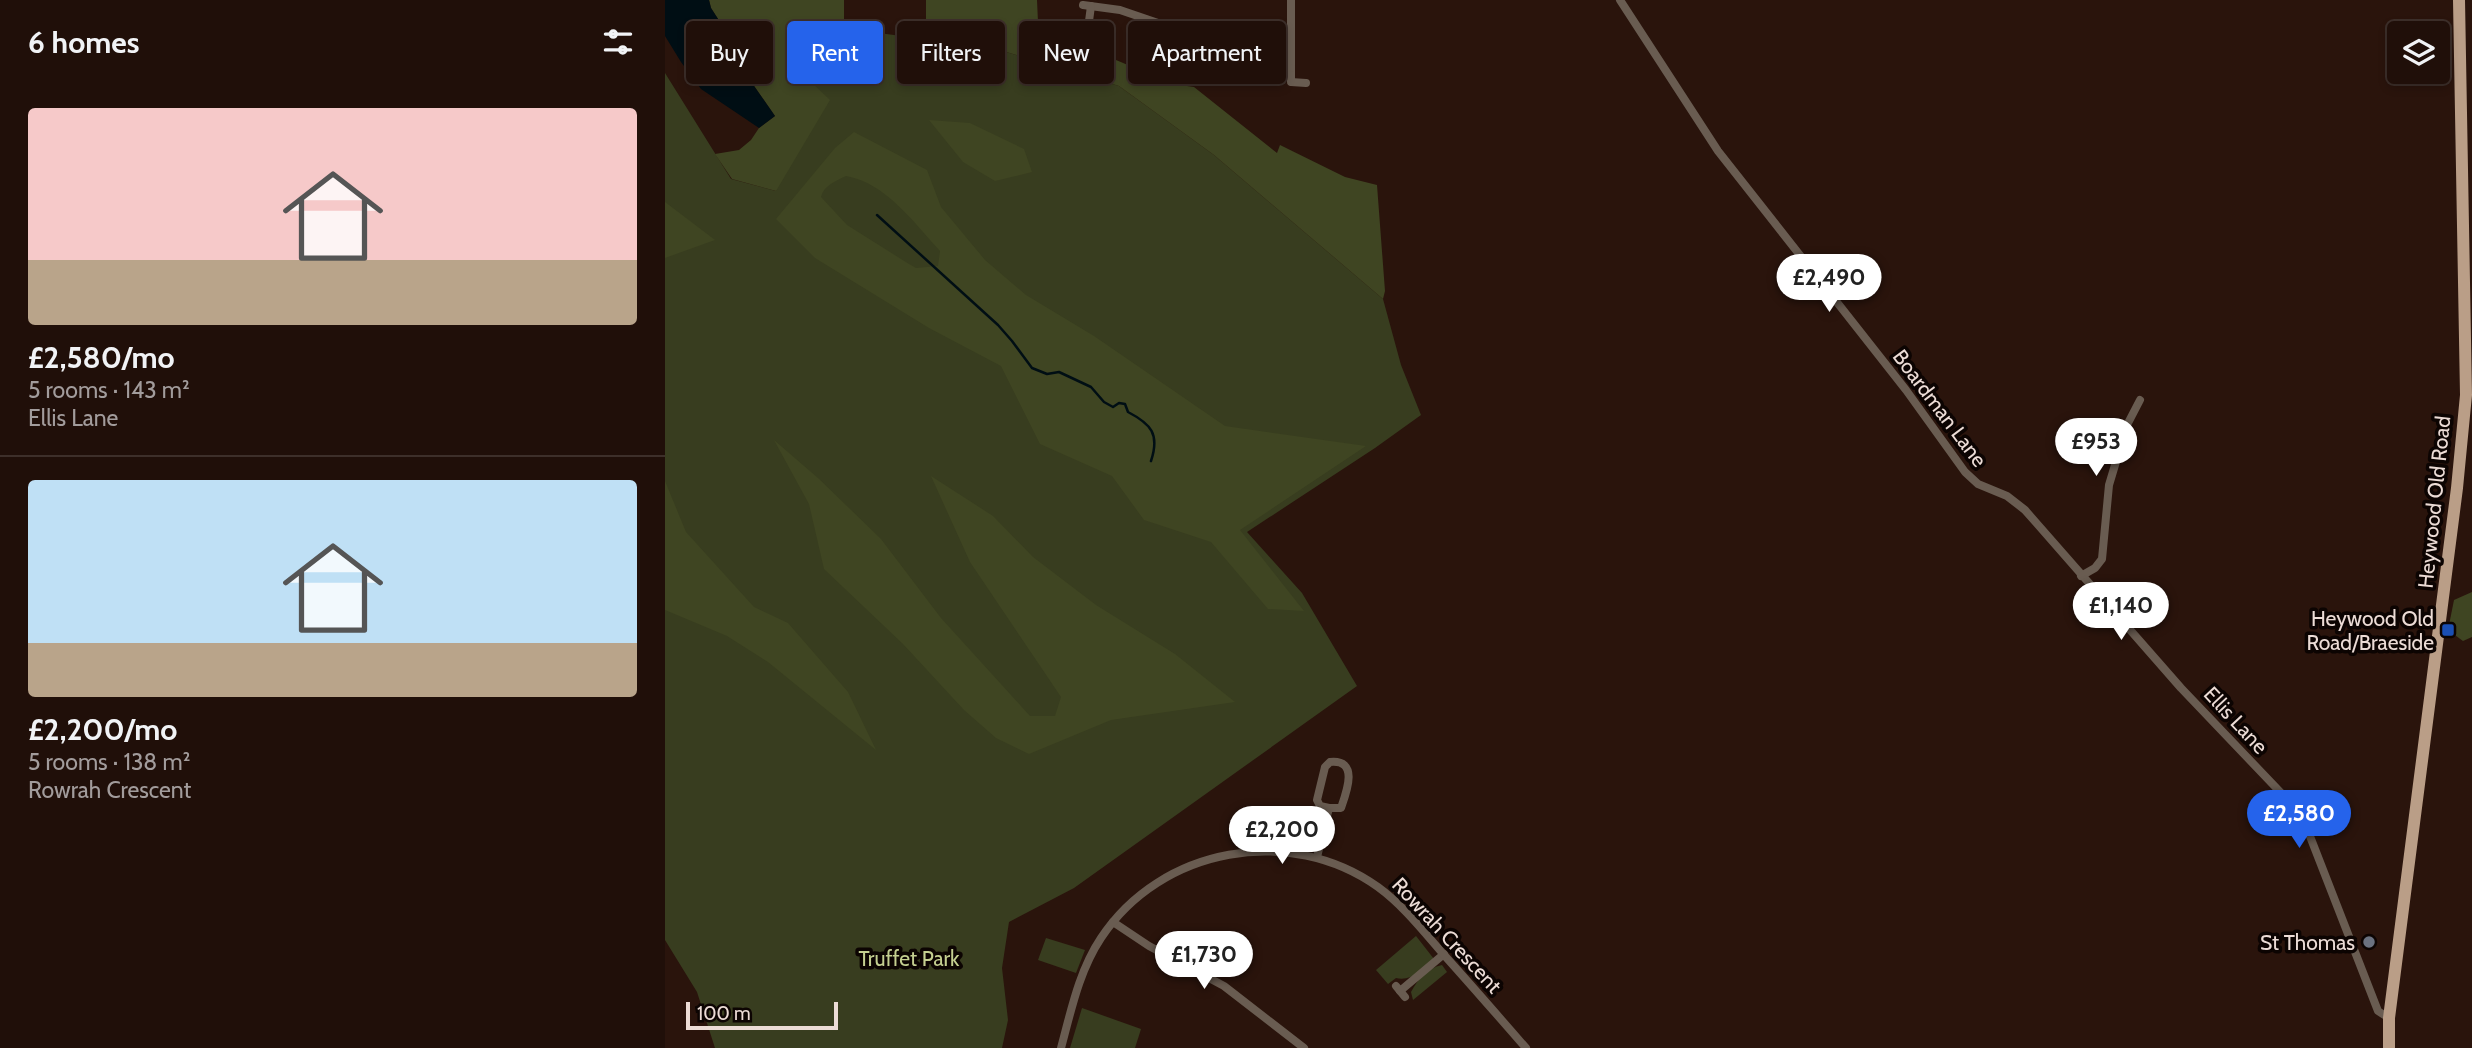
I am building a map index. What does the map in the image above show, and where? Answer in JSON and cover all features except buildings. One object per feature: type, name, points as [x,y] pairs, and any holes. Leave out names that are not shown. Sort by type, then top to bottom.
[{"type":"main road","name":"Heywood Old Road","points":[[2389,1048],[2389,1018],[2457,488],[2466,395],[2459,0]]},
{"type":"street","points":[[1291,0],[1291,82],[1306,83]]},
{"type":"street","name":"Boardman Lane","points":[[1620,0],[1718,150],[1906,390],[1965,472],[1977,484],[2017,503],[2081,576]]},
{"type":"street","points":[[1089,21],[1087,5],[1130,13],[1170,28],[1194,41],[1235,72],[1247,74],[1272,68],[1291,68]]},
{"type":"street","points":[[2081,576],[2095,568],[2102,559],[2109,485],[2127,425],[2140,400]]},
{"type":"street","name":"Ellis Lane","points":[[2081,576],[2284,796],[2306,826],[2378,1012],[2389,1018]]},
{"type":"street","points":[[1330,762],[1339,762],[1350,772],[1341,808],[1329,808],[1321,806],[1317,800],[1325,767],[1330,762]]},
{"type":"street","points":[[1317,857],[1329,808]]},
{"type":"street","name":"Rowrah Crescent","points":[[1061,1048],[1089,958],[1113,922],[1140,895],[1168,876],[1195,863],[1233,853],[1257,851],[1284,851],[1317,857],[1347,869],[1378,887],[1395,901],[1444,954],[1525,1048]]},
{"type":"street","points":[[1113,922],[1149,946],[1224,986],[1304,1048]]},
{"type":"street","points":[[1401,991],[1444,954]]},
{"type":"green space","points":[[709,0],[844,0],[844,21],[787,21],[787,84],[813,84],[830,100],[776,191],[732,179],[715,154],[739,150],[751,140],[759,128],[775,116],[753,84],[773,84],[773,21],[719,21]]},
{"type":"green space","points":[[926,0],[1037,0],[1038,21],[1019,21],[1019,56],[1005,52],[1005,21],[926,21]]},
{"type":"green space","name":"Truffet Park","points":[[883,34],[897,35],[897,84],[1005,84],[1005,52],[1019,56],[1019,84],[1119,86],[1214,155],[1383,299],[1401,365],[1421,415],[1247,532],[1302,593],[1357,686],[1074,888],[1009,922],[1002,968],[1008,1020],[1002,1048],[715,1048],[697,992],[665,940],[665,73],[731,179],[776,191],[788,84],[883,84]]},
{"type":"green space","points":[[1114,60],[1128,65],[1128,84],[1194,87],[1277,153],[1280,145],[1345,177],[1377,185],[1385,291],[1383,299],[1214,155],[1119,86],[1112,84]]},
{"type":"green space","points":[[929,120],[970,123],[1024,149],[1032,172],[995,181],[963,162]]},
{"type":"green space","points":[[854,132],[927,170],[941,207],[985,260],[1026,295],[1094,336],[1225,426],[1366,446],[1240,530],[1304,611],[1268,609],[1211,542],[1144,520],[1112,476],[1040,444],[1001,366],[929,328],[815,258],[776,219],[835,148]],"holes":[[[846,176],[860,180],[886,195],[920,228],[940,251],[938,266],[916,268],[909,264],[847,225],[821,197],[828,186]]]},
{"type":"green space","points":[[665,202],[715,240],[665,258]]},
{"type":"green space","points":[[774,440],[881,539],[941,618],[1030,716],[1055,716],[1061,697],[970,562],[931,476],[993,516],[1033,557],[1096,605],[1175,654],[1235,702],[1111,720],[1029,754],[996,738],[964,710],[903,644],[824,569],[809,504]]},
{"type":"green space","points":[[665,481],[686,532],[754,607],[788,623],[848,692],[876,750],[768,662],[727,636],[665,610]]},
{"type":"green space","points":[[2472,592],[2472,637],[2463,641],[2448,630],[2454,600]]},
{"type":"green space","points":[[1416,936],[1434,959],[1412,976],[1396,978],[1388,984],[1376,970]]},
{"type":"green space","points":[[1046,938],[1085,950],[1076,973],[1038,960]]},
{"type":"green space","points":[[1442,965],[1447,972],[1413,1000],[1411,992],[1420,979],[1427,971]]},
{"type":"green space","points":[[1082,1008],[1141,1029],[1135,1048],[1070,1048]]},
{"type":"shaded area","points":[[665,0],[709,0],[719,21],[686,21],[686,69],[665,36]]},
{"type":"shaded area","points":[[697,84],[753,84],[775,116],[759,128]]},
{"type":"waterway","points":[[877,215],[998,325],[1032,368],[1047,374],[1059,372],[1091,387],[1104,402],[1113,407],[1119,403],[1125,404],[1128,412],[1143,421],[1154,437],[1151,461]]},
{"type":"place","name":"Heywood Old Road/Braeside","points":[[2448,630]]},
{"type":"place","name":"St Thomas","points":[[2369,942]]}]
